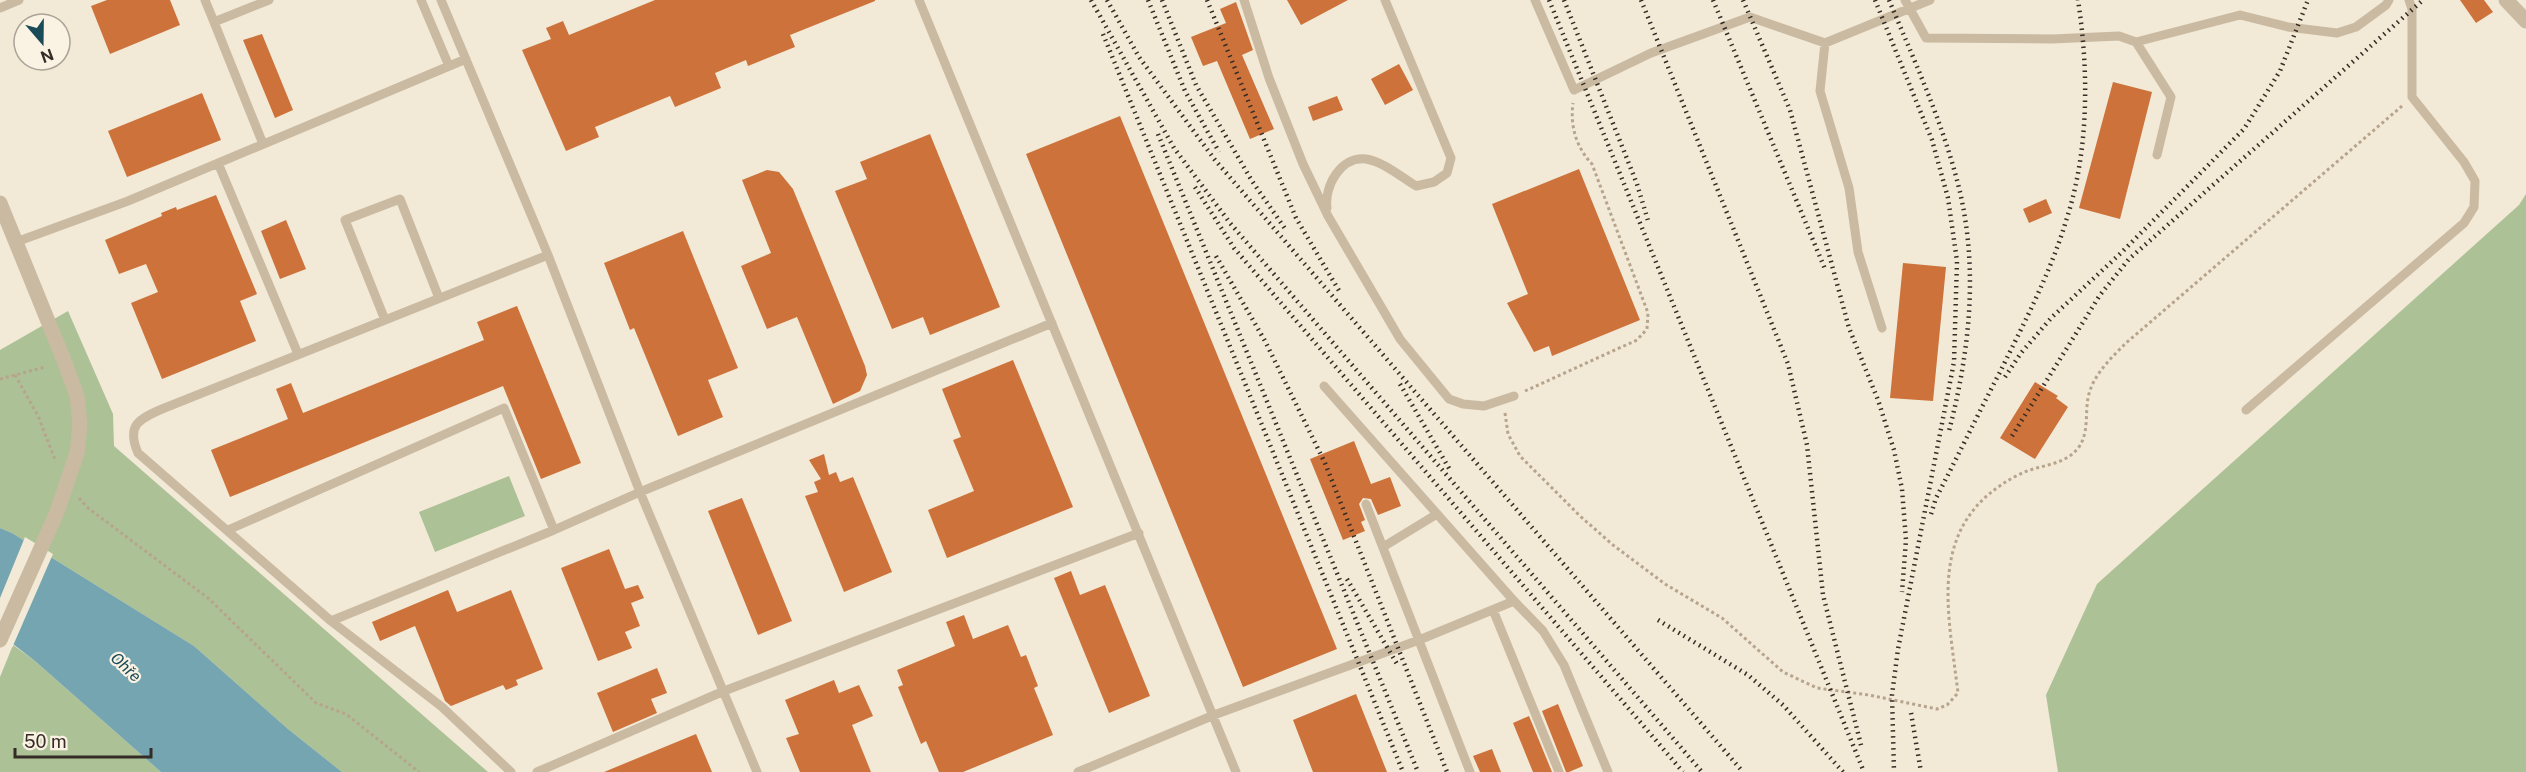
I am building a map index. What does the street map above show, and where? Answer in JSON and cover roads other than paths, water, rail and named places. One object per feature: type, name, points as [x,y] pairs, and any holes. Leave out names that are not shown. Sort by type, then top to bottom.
[{"type":"street","points":[[2505,0],[2526,21]]},
{"type":"street","points":[[0,203],[77,396],[80,424],[77,453],[57,512],[0,640]]},
{"type":"lane","points":[[0,8],[19,0]]},
{"type":"lane","points":[[205,0],[263,144]]},
{"type":"lane","points":[[214,22],[269,0]]},
{"type":"lane","points":[[422,0],[449,66]]},
{"type":"lane","points":[[441,0],[548,255],[640,492],[757,772]]},
{"type":"lane","points":[[919,0],[1236,772]]},
{"type":"lane","points":[[1244,0],[1269,78],[1303,164],[1328,216],[1400,339],[1449,399],[1463,404],[1484,406],[1514,396]]},
{"type":"lane","points":[[1328,216],[1325,197],[1332,178],[1346,165],[1364,159],[1380,164],[1416,186],[1434,182],[1447,173],[1450,158],[1385,0]]},
{"type":"lane","points":[[1535,0],[1574,90],[1652,53],[1750,17],[1825,43],[1906,4],[1930,0]]},
{"type":"lane","points":[[1906,4],[1926,38],[2052,39],[2119,36],[2136,42],[2240,15],[2288,27],[2337,33],[2356,27],[2386,5],[2389,0]]},
{"type":"lane","points":[[2246,410],[2464,223],[2474,207],[2475,181],[2464,162],[2412,97],[2412,9],[2409,0]]},
{"type":"lane","points":[[2136,42],[2171,97],[2157,155]]},
{"type":"lane","points":[[1825,43],[1820,91],[1849,189],[1858,252],[1882,328]]},
{"type":"lane","points":[[16,242],[128,201],[466,59]]},
{"type":"lane","points":[[218,163],[298,354]]},
{"type":"lane","points":[[385,320],[345,220],[400,199],[439,298]]},
{"type":"lane","points":[[511,772],[442,707],[331,621],[138,453],[134,444],[135,426],[140,419],[162,409],[548,255]]},
{"type":"lane","points":[[331,621],[1052,323]]},
{"type":"lane","points":[[1324,386],[1543,631],[1564,665],[1608,772]]},
{"type":"lane","points":[[228,530],[504,408],[554,530]]},
{"type":"lane","points":[[1366,504],[1470,772]]},
{"type":"lane","points":[[1383,547],[1437,514]]},
{"type":"lane","points":[[537,772],[724,691],[1138,533]]},
{"type":"lane","points":[[1078,772],[1214,716],[1419,640],[1514,601]]},
{"type":"lane","points":[[1493,610],[1559,772]]},
{"type":"water","name":"Ohře","points":[[0,528],[12,533],[194,646],[288,729],[342,772],[161,772],[35,661],[0,634]]},
{"type":"railway","points":[[1091,0],[1174,148],[1230,223],[1702,772]]},
{"type":"railway","points":[[1107,0],[1139,57],[1215,160],[1743,772]]},
{"type":"railway","points":[[1148,0],[1185,91],[1219,152]]},
{"type":"railway","points":[[1162,0],[1196,85],[1252,181],[1286,230]]},
{"type":"railway","points":[[1207,0],[1296,218],[1341,294]]},
{"type":"railway","points":[[1549,0],[1864,772]]},
{"type":"railway","points":[[1564,0],[1637,184],[1649,224]]},
{"type":"railway","points":[[1641,0],[1788,364],[1807,445],[1823,595],[1862,749]]},
{"type":"railway","points":[[1713,0],[1825,269]]},
{"type":"railway","points":[[1743,0],[1790,110],[1849,328],[1878,400],[1894,450],[1902,489],[1906,540],[1902,592]]},
{"type":"railway","points":[[1875,0],[1932,140],[1948,198],[1957,261],[1954,362],[1898,649],[1892,695],[1894,772]]},
{"type":"railway","points":[[1889,0],[1944,137],[1965,215],[1970,277],[1967,339],[1949,431]]},
{"type":"railway","points":[[1931,514],[1936,498],[2036,298],[2052,260],[2074,194],[2085,111],[2084,55],[2078,0]]},
{"type":"railway","points":[[2005,377],[2021,353],[2052,317],[2122,252],[2244,129],[2280,71],[2308,0]]},
{"type":"railway","points":[[2012,436],[2100,295],[2129,259],[2423,0]]},
{"type":"railway","points":[[1103,34],[1403,772]]},
{"type":"railway","points":[[1158,134],[1418,772]]},
{"type":"railway","points":[[1195,187],[1234,248],[1683,772]]},
{"type":"railway","points":[[1216,256],[1265,341],[1325,463],[1447,772]]},
{"type":"railway","points":[[1400,384],[1450,470]]},
{"type":"railway","points":[[1347,579],[1397,664]]},
{"type":"railway","points":[[1658,620],[1748,675],[1783,705],[1843,772]]},
{"type":"railway","points":[[1911,713],[1921,772]]}]
